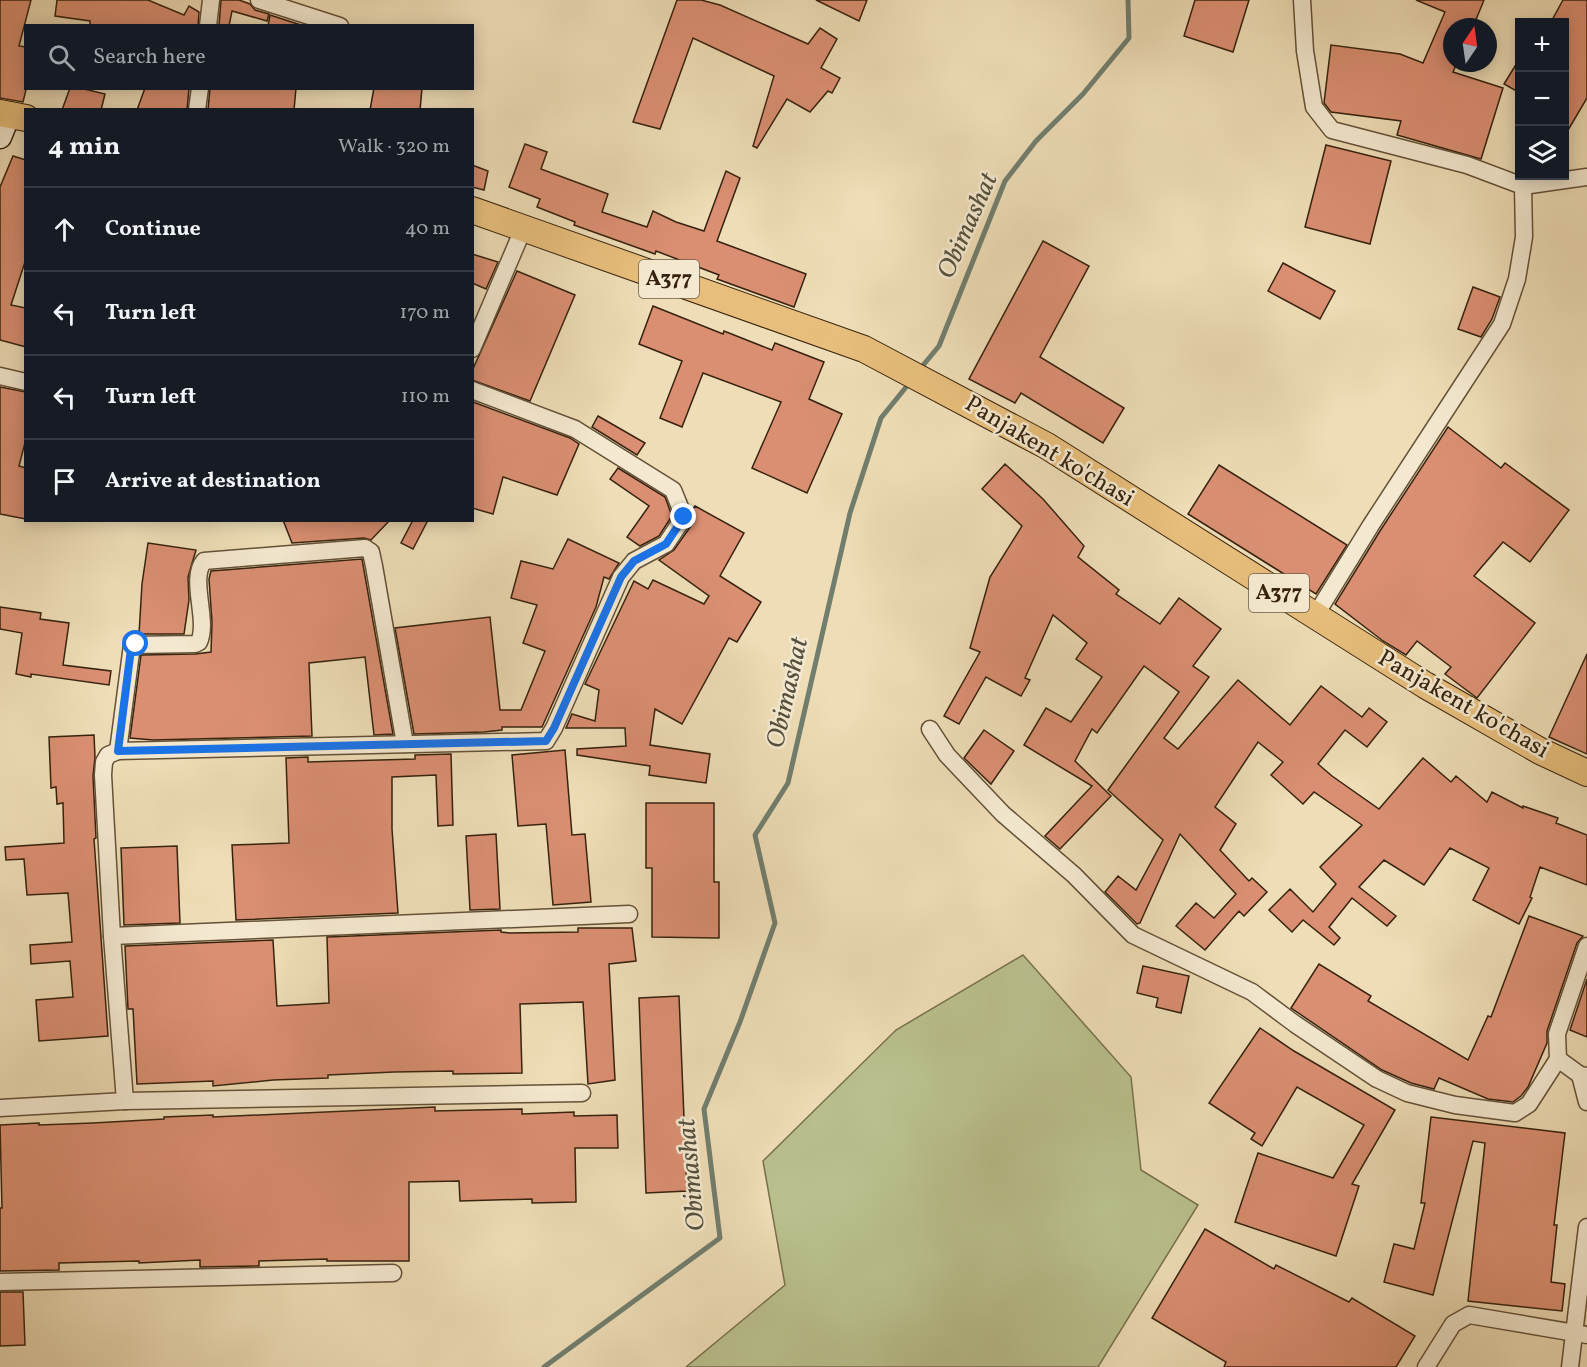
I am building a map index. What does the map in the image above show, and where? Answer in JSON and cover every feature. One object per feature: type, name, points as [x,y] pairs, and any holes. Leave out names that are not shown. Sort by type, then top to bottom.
[{"type":"main road","name":"Panjakent ko'chasi","points":[[474,211],[864,349],[1047,446],[1425,685],[1501,730],[1587,773]]},
{"type":"street","points":[[208,24],[211,0]]},
{"type":"street","points":[[259,0],[334,24]]},
{"type":"street","points":[[1302,0],[1305,51],[1314,107],[1332,130],[1467,165],[1523,186],[1584,177]]},
{"type":"street","points":[[197,108],[200,90]]},
{"type":"street","points":[[1315,616],[1371,525],[1502,324],[1517,279],[1524,237],[1523,186]]},
{"type":"street","points":[[474,344],[524,227]]},
{"type":"street","points":[[0,376],[24,381]]},
{"type":"street","points":[[125,1101],[112,936],[104,766],[108,755],[118,751],[546,741],[554,728],[621,577],[634,561],[666,544],[684,517],[673,490],[575,429],[474,391]]},
{"type":"street","points":[[118,751],[132,645],[195,644],[199,642],[202,632],[199,571],[204,561],[366,548],[371,552],[374,566],[405,744]]},
{"type":"street","points":[[930,729],[947,755],[1003,814],[1074,875],[1133,934],[1252,992],[1377,1079],[1407,1093],[1455,1106],[1515,1113],[1529,1104],[1558,1059],[1557,1034],[1587,946]]},
{"type":"street","points":[[112,936],[629,914]]},
{"type":"street","points":[[1558,1059],[1583,1076],[1587,1102]]},
{"type":"street","points":[[0,1108],[125,1101],[582,1093]]},
{"type":"street","points":[[1570,1367],[1581,1334],[1587,1227]]},
{"type":"street","points":[[0,1282],[393,1273]]},
{"type":"street","points":[[1426,1367],[1453,1324],[1468,1316],[1581,1334]]},
{"type":"green space","points":[[1023,955],[1131,1077],[1141,1170],[1198,1205],[1098,1367],[686,1367],[785,1285],[763,1161],[896,1030]]},
{"type":"building","points":[[0,0],[31,0],[19,46],[24,47],[24,90],[26,90],[23,102],[0,98]]},
{"type":"building","points":[[57,0],[148,0],[184,15],[189,6],[199,12],[198,24],[90,24],[90,21],[55,16]]},
{"type":"building","points":[[221,0],[239,0],[250,4],[255,10],[269,14],[267,21],[232,11],[229,24],[219,24]]},
{"type":"building","points":[[677,0],[701,0],[720,5],[808,44],[820,28],[837,39],[821,68],[840,78],[832,93],[828,91],[810,112],[787,99],[757,148],[753,146],[774,76],[693,38],[660,129],[633,122]]},
{"type":"building","points":[[816,0],[867,0],[859,21]]},
{"type":"building","points":[[1195,0],[1249,0],[1233,52],[1184,36]]},
{"type":"building","points":[[1416,0],[1484,0],[1477,18],[1443,18],[1443,72],[1453,72],[1503,88],[1481,159],[1397,135],[1401,121],[1331,112],[1324,103],[1331,45],[1400,54],[1423,63],[1445,12]]},
{"type":"building","points":[[1563,0],[1587,0],[1587,98],[1569,129],[1569,18],[1553,18]]},
{"type":"building","points":[[270,15],[298,24],[268,24]]},
{"type":"building","points":[[1515,66],[1515,90],[1504,84]]},
{"type":"building","points":[[69,90],[88,90],[105,94],[102,108],[63,108]]},
{"type":"building","points":[[144,90],[189,90],[187,108],[138,108]]},
{"type":"building","points":[[210,90],[296,90],[294,108],[208,108]]},
{"type":"building","points":[[374,90],[422,90],[420,108],[370,108]]},
{"type":"building","points":[[525,144],[547,152],[541,169],[608,194],[602,212],[647,227],[653,211],[676,222],[704,231],[726,171],[740,178],[717,241],[806,274],[794,307],[717,279],[719,275],[656,251],[655,254],[574,225],[575,222],[537,207],[540,199],[509,187]]},
{"type":"building","points":[[1326,145],[1391,161],[1370,244],[1305,227]]},
{"type":"building","points":[[13,156],[24,159],[24,265],[11,305],[24,308],[24,346],[0,340],[0,187]]},
{"type":"building","points":[[474,166],[488,171],[484,190],[474,188]]},
{"type":"building","points":[[1043,241],[1089,266],[1040,357],[1124,408],[1103,443],[1021,393],[1015,403],[969,379]]},
{"type":"building","points":[[474,255],[498,262],[486,289],[474,284]]},
{"type":"building","points":[[1283,263],[1335,291],[1320,319],[1268,291]]},
{"type":"building","points":[[517,271],[575,295],[530,401],[474,381],[474,367]]},
{"type":"building","points":[[1473,287],[1500,297],[1492,319],[1481,337],[1458,329]]},
{"type":"building","points":[[653,306],[723,334],[724,331],[772,350],[775,343],[824,362],[809,399],[842,414],[807,493],[752,468],[781,402],[703,373],[682,427],[660,418],[682,361],[639,344]]},
{"type":"building","points":[[0,387],[24,392],[24,447],[19,466],[24,467],[24,519],[0,514]]},
{"type":"building","points":[[474,402],[570,438],[579,444],[557,495],[503,477],[493,514],[474,509]]},
{"type":"building","points":[[598,416],[645,443],[637,455],[592,427]]},
{"type":"building","points":[[1448,427],[1501,468],[1505,463],[1569,510],[1530,562],[1503,542],[1474,576],[1535,623],[1477,698],[1445,674],[1451,667],[1417,641],[1406,655],[1383,641],[1335,604]]},
{"type":"building","points":[[1005,464],[1043,499],[1084,546],[1078,557],[1119,590],[1116,594],[1160,624],[1179,598],[1221,629],[1193,666],[1209,677],[1164,738],[1178,749],[1238,680],[1290,725],[1321,686],[1362,717],[1369,708],[1387,722],[1367,747],[1345,730],[1318,764],[1332,776],[1379,809],[1423,758],[1451,782],[1456,776],[1487,802],[1492,792],[1523,808],[1523,806],[1558,818],[1556,823],[1587,835],[1587,885],[1540,867],[1530,897],[1532,898],[1519,924],[1473,900],[1489,868],[1450,848],[1424,885],[1384,860],[1359,887],[1396,916],[1387,926],[1352,898],[1329,927],[1340,938],[1334,945],[1303,920],[1292,932],[1269,910],[1290,889],[1313,912],[1336,884],[1320,867],[1362,825],[1314,792],[1303,804],[1271,775],[1283,762],[1258,742],[1215,807],[1236,824],[1220,850],[1249,881],[1252,878],[1267,892],[1244,916],[1239,911],[1205,950],[1176,926],[1196,903],[1214,918],[1236,894],[1180,834],[1140,923],[1137,924],[1105,892],[1118,876],[1136,890],[1163,840],[1108,790],[1179,692],[1144,666],[1097,733],[1092,729],[1075,761],[1111,796],[1060,849],[1045,836],[1092,786],[1024,745],[1046,708],[1071,722],[1102,677],[1076,659],[1087,643],[1053,615],[1025,678],[1030,680],[1021,696],[986,677],[959,724],[944,716],[980,652],[970,648],[990,577],[1022,526],[982,489]]},
{"type":"building","points":[[1219,465],[1347,545],[1316,594],[1188,514]]},
{"type":"building","points":[[618,468],[665,497],[672,516],[659,536],[640,546],[627,537],[649,506],[610,479]]},
{"type":"building","points":[[695,506],[744,533],[720,576],[761,602],[737,642],[729,638],[682,724],[655,709],[650,745],[710,754],[706,783],[649,775],[650,766],[577,755],[577,749],[626,746],[625,728],[566,728],[572,714],[595,721],[599,690],[585,684],[634,581],[648,589],[653,580],[704,604],[709,596],[659,560],[674,550],[693,523],[692,510]]},
{"type":"building","points":[[284,522],[388,522],[371,540],[364,538],[292,543]]},
{"type":"building","points":[[412,522],[427,522],[413,549],[401,543]]},
{"type":"building","points":[[568,539],[619,563],[609,579],[604,577],[596,607],[542,727],[502,727],[502,730],[484,732],[414,734],[395,628],[490,617],[500,710],[521,710],[545,651],[523,643],[537,605],[511,598],[521,561],[553,569]]},
{"type":"building","points":[[148,543],[196,550],[188,577],[189,600],[184,634],[139,634],[142,584]]},
{"type":"building","points":[[362,559],[393,734],[374,735],[365,657],[309,663],[312,736],[153,740],[130,738],[141,655],[211,652],[212,622],[209,579],[211,571]]},
{"type":"building","points":[[0,607],[41,613],[40,619],[69,623],[63,665],[111,671],[109,685],[16,674],[22,633],[0,629]]},
{"type":"building","points":[[1587,654],[1587,754],[1549,737]]},
{"type":"building","points":[[984,730],[1014,751],[991,784],[964,758]]},
{"type":"building","points":[[94,735],[96,838],[94,839],[108,1036],[39,1041],[36,1000],[73,997],[70,961],[31,964],[30,945],[72,942],[68,893],[27,895],[24,859],[6,860],[5,847],[64,843],[63,803],[57,804],[56,787],[51,788],[49,737]]},
{"type":"building","points":[[565,750],[572,835],[585,834],[591,902],[553,905],[546,824],[518,826],[512,755]]},
{"type":"building","points":[[451,754],[453,825],[438,826],[436,775],[392,777],[392,829],[398,913],[236,920],[232,845],[289,843],[286,758],[308,757],[308,762],[415,759],[415,755]]},
{"type":"building","points":[[646,803],[714,803],[714,882],[719,882],[719,938],[652,937],[652,868],[646,868]]},
{"type":"building","points":[[496,834],[500,909],[470,910],[466,836]]},
{"type":"building","points":[[177,846],[180,923],[124,925],[121,848]]},
{"type":"building","points":[[1529,916],[1583,936],[1577,943],[1547,1031],[1547,1043],[1528,1087],[1513,1102],[1488,1099],[1439,1078],[1434,1089],[1411,1083],[1382,1070],[1291,1008],[1319,964],[1371,996],[1368,1001],[1468,1060],[1488,1016],[1491,1017]]},
{"type":"building","points":[[578,928],[632,928],[636,961],[609,964],[615,1080],[588,1084],[583,1002],[520,1004],[522,1073],[394,1072],[328,1075],[328,1078],[273,1080],[213,1086],[213,1081],[137,1084],[133,1009],[128,1009],[125,946],[273,940],[277,1006],[329,1003],[327,937],[501,930],[501,932],[510,933],[578,932]]},
{"type":"building","points":[[1143,966],[1189,976],[1181,1013],[1156,1007],[1158,998],[1137,993]]},
{"type":"building","points":[[1587,979],[1587,1037],[1570,1030]]},
{"type":"building","points":[[679,996],[687,1191],[646,1193],[639,998]]},
{"type":"building","points":[[1260,1028],[1294,1051],[1395,1110],[1352,1184],[1359,1186],[1336,1256],[1235,1222],[1258,1153],[1333,1178],[1364,1125],[1297,1087],[1262,1146],[1251,1139],[1255,1133],[1209,1103]]},
{"type":"building","points":[[435,1107],[435,1111],[522,1109],[522,1114],[574,1112],[574,1116],[617,1115],[618,1148],[575,1148],[576,1202],[532,1203],[532,1199],[460,1201],[459,1181],[409,1182],[409,1261],[327,1261],[327,1259],[259,1261],[259,1266],[200,1267],[200,1260],[139,1263],[139,1261],[59,1263],[59,1270],[0,1271],[0,1208],[2,1208],[0,1125],[93,1123],[164,1119],[164,1117],[213,1115],[213,1117]]},
{"type":"building","points":[[1431,1117],[1565,1133],[1554,1225],[1557,1225],[1551,1282],[1565,1284],[1562,1311],[1468,1301],[1485,1143],[1473,1141],[1433,1295],[1384,1282],[1394,1244],[1414,1249],[1425,1203],[1421,1203]]},
{"type":"building","points":[[1205,1229],[1274,1269],[1276,1265],[1349,1302],[1352,1298],[1415,1336],[1396,1367],[1224,1367],[1226,1362],[1152,1318]]},
{"type":"building","points":[[0,1292],[23,1292],[25,1345],[0,1346]]},
{"type":"waterway","name":"Obimashat","points":[[920,369],[939,346],[1005,181],[1036,141],[1083,94],[1129,38],[1128,0]]},
{"type":"waterway","name":"Obimashat","points":[[544,1367],[720,1238],[704,1109],[740,1022],[775,923],[755,835],[788,783],[850,513],[881,418],[911,381]]},
{"type":"route","points":[[136,644],[132,645],[131,649],[118,751],[546,741],[554,728],[621,577],[634,561],[666,544],[684,517]]}]
